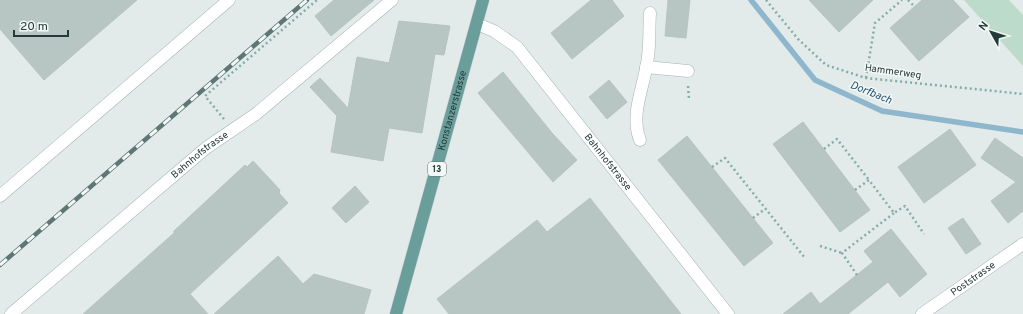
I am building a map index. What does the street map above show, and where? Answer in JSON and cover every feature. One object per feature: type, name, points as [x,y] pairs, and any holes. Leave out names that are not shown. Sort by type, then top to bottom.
[{"type":"main road","name":"Konstanzerstrasse","points":[[396,314],[483,0]]},
{"type":"street","points":[[0,196],[229,0]]},
{"type":"street","name":"Bahnhofstrasse","points":[[11,314],[206,148],[256,114],[392,0]]},
{"type":"street","points":[[640,140],[636,130],[637,112],[648,57],[650,13]]},
{"type":"street","name":"Bahnhofstrasse","points":[[477,24],[494,31],[517,47],[728,314]]},
{"type":"street","points":[[646,67],[688,71]]},
{"type":"street","name":"Poststrasse","points":[[922,314],[1021,248]]},
{"type":"path","points":[[233,130],[205,96],[317,0]]},
{"type":"path","name":"Hammerweg","points":[[766,0],[798,39],[826,65],[866,78],[1023,94]]},
{"type":"path","points":[[866,78],[874,23],[902,0]]},
{"type":"path","points":[[908,0],[914,6]]},
{"type":"path","points":[[824,148],[837,139],[894,213]]},
{"type":"path","points":[[712,167],[725,158],[805,258]]},
{"type":"path","points":[[855,190],[869,180]]},
{"type":"path","points":[[842,253],[905,206],[924,234]]},
{"type":"path","points":[[753,218],[765,209]]},
{"type":"path","points":[[820,246],[842,253],[857,275]]},
{"type":"green space","points":[[964,0],[1009,0],[1023,15],[1023,66]]},
{"type":"building","points":[[0,0],[137,0],[44,80],[0,29]]},
{"type":"building","points":[[334,0],[374,0],[331,36],[315,16]]},
{"type":"building","points":[[591,0],[612,0],[624,16],[572,59],[551,33]]},
{"type":"building","points":[[668,0],[690,0],[686,38],[665,36]]},
{"type":"building","points":[[809,0],[873,0],[839,32]]},
{"type":"building","points":[[922,0],[953,0],[969,17],[919,61],[890,28]]},
{"type":"building","points":[[399,21],[450,26],[444,55],[435,54],[422,133],[389,128],[383,161],[331,152],[337,116],[310,87],[320,78],[348,108],[357,57],[389,63]]},
{"type":"building","points":[[503,72],[552,133],[577,160],[553,182],[478,93]]},
{"type":"building","points":[[609,80],[627,102],[607,119],[589,97]]},
{"type":"building","points":[[803,122],[870,210],[840,232],[773,144]]},
{"type":"building","points":[[950,129],[976,165],[924,203],[898,167]]},
{"type":"building","points":[[687,136],[773,243],[744,266],[658,160]]},
{"type":"building","points":[[995,138],[1023,158],[1023,211],[1008,223],[991,201],[1016,182],[981,158]]},
{"type":"building","points":[[253,161],[280,190],[279,193],[288,203],[190,294],[208,314],[83,314],[174,233],[174,231],[245,165],[247,167]]},
{"type":"building","points":[[355,186],[369,202],[346,223],[332,208]]},
{"type":"building","points":[[590,198],[681,314],[449,314],[437,299],[537,220],[547,232]]},
{"type":"building","points":[[963,218],[981,244],[966,254],[948,228]]},
{"type":"building","points":[[891,229],[927,274],[900,297],[888,282],[848,314],[783,314],[811,292],[820,304],[873,262],[864,251]]},
{"type":"building","points":[[278,256],[303,284],[314,274],[371,290],[364,314],[214,314]]},
{"type":"waterway","name":"Dorfbach","points":[[751,0],[815,80],[882,111],[1023,132]]},
{"type":"railway","points":[[0,265],[307,0]]}]
